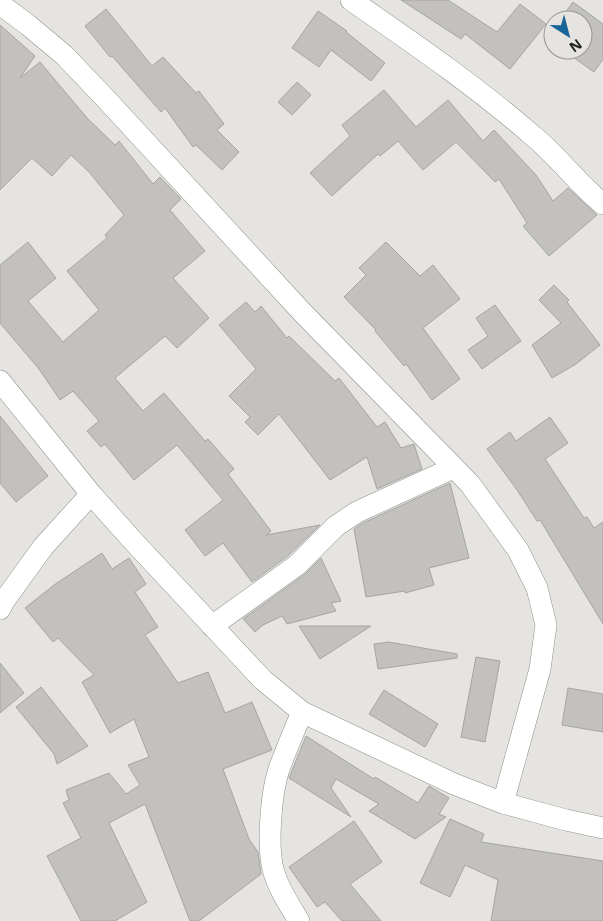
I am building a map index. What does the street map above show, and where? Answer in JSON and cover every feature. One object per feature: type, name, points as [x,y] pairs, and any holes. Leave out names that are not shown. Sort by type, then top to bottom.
[{"type":"street","points":[[351,0],[500,108],[534,136],[586,191],[603,204]]},
{"type":"street","points":[[0,4],[64,55],[301,311],[470,484],[518,550],[537,588],[546,625],[540,669],[503,803]]},
{"type":"street","points":[[0,381],[91,494],[263,680],[302,712],[454,784],[503,803],[603,828]]},
{"type":"street","points":[[212,626],[297,565],[336,526],[357,512],[453,468]]},
{"type":"street","points":[[0,609],[43,548],[91,494]]},
{"type":"street","points":[[299,921],[282,893],[273,868],[270,846],[273,803],[278,771],[302,712]]},
{"type":"building","points":[[401,0],[448,0],[497,32],[520,4],[543,22],[543,28],[510,69],[465,34],[461,39]]},
{"type":"building","points":[[573,2],[584,10],[567,10]]},
{"type":"building","points":[[106,9],[152,66],[163,57],[196,93],[199,91],[224,124],[217,130],[239,152],[222,170],[196,145],[193,147],[165,108],[161,112],[112,56],[110,57],[85,26]]},
{"type":"building","points":[[318,11],[347,31],[385,63],[371,81],[331,50],[319,67],[292,48]]},
{"type":"building","points":[[593,17],[603,24],[603,59],[594,72],[577,60],[593,60]]},
{"type":"building","points":[[0,25],[35,56],[20,78],[40,62],[87,118],[115,145],[119,141],[153,184],[160,177],[181,199],[170,210],[205,251],[173,278],[209,318],[177,348],[165,336],[115,378],[143,411],[164,393],[205,441],[208,439],[234,469],[228,474],[271,531],[266,535],[320,525],[289,555],[252,582],[223,543],[205,556],[185,530],[223,500],[177,445],[134,480],[105,444],[101,447],[87,431],[99,421],[73,391],[60,400],[39,369],[0,323],[0,265],[28,242],[56,278],[28,301],[63,342],[99,310],[67,271],[107,238],[105,235],[124,215],[89,172],[71,155],[52,176],[32,158],[0,190]]},
{"type":"building","points":[[297,82],[311,95],[292,115],[278,102]]},
{"type":"building","points":[[384,90],[416,127],[448,100],[483,141],[494,130],[536,175],[553,201],[568,188],[597,215],[549,256],[523,226],[527,223],[499,179],[495,182],[456,142],[423,170],[398,141],[380,156],[378,154],[332,196],[310,173],[350,136],[342,125]]},
{"type":"building","points":[[386,242],[420,276],[433,265],[460,299],[423,328],[460,379],[432,400],[406,364],[404,366],[376,330],[344,297],[366,275],[359,268]]},
{"type":"building","points":[[554,285],[569,300],[567,302],[600,345],[576,364],[552,378],[532,345],[561,323],[539,300]]},
{"type":"building","points":[[246,302],[255,312],[261,306],[287,338],[289,336],[335,381],[339,378],[377,427],[385,422],[401,448],[414,444],[422,469],[377,489],[367,457],[330,480],[279,414],[258,435],[245,422],[250,417],[229,396],[256,369],[219,325]]},
{"type":"building","points":[[495,305],[521,341],[482,369],[468,350],[488,336],[476,318]]},
{"type":"building","points":[[0,416],[48,476],[16,502],[0,483]]},
{"type":"building","points":[[550,417],[568,443],[545,459],[584,518],[587,517],[594,528],[603,522],[603,624],[540,520],[537,521],[487,449],[510,432],[516,441]]},
{"type":"building","points":[[450,483],[469,558],[429,568],[434,585],[405,593],[405,591],[366,597],[354,529],[363,523]]},
{"type":"building","points":[[102,553],[112,569],[129,558],[146,584],[135,592],[158,627],[145,635],[178,683],[208,672],[225,713],[252,702],[272,750],[223,769],[249,839],[258,852],[261,874],[199,921],[190,921],[145,804],[109,823],[147,902],[115,921],[81,921],[47,856],[81,838],[63,803],[69,800],[66,790],[109,773],[126,794],[140,785],[128,765],[149,757],[134,719],[110,733],[82,682],[94,675],[58,638],[53,642],[25,608],[54,585]]},
{"type":"building","points":[[321,558],[341,601],[331,603],[336,611],[287,624],[282,616],[263,625],[255,632],[243,619],[304,575]]},
{"type":"building","points":[[299,626],[371,626],[320,659]]},
{"type":"building","points":[[389,642],[457,654],[457,658],[378,669],[374,644]]},
{"type":"building","points":[[476,657],[500,661],[485,742],[461,737]]},
{"type":"building","points":[[0,663],[24,693],[0,713]]},
{"type":"building","points":[[41,687],[88,746],[57,764],[54,754],[16,707]]},
{"type":"building","points":[[568,688],[603,694],[603,732],[562,725]]},
{"type":"building","points":[[384,690],[438,724],[425,747],[369,714]]},
{"type":"building","points":[[306,736],[374,779],[375,777],[418,803],[429,786],[449,798],[439,814],[446,817],[415,839],[369,811],[379,804],[336,779],[331,788],[351,817],[289,778]]},
{"type":"building","points":[[450,819],[484,834],[481,842],[603,861],[603,921],[491,921],[498,880],[465,865],[450,897],[420,883]]},
{"type":"building","points":[[354,821],[382,862],[350,884],[381,921],[342,921],[325,902],[317,907],[289,867]]}]
